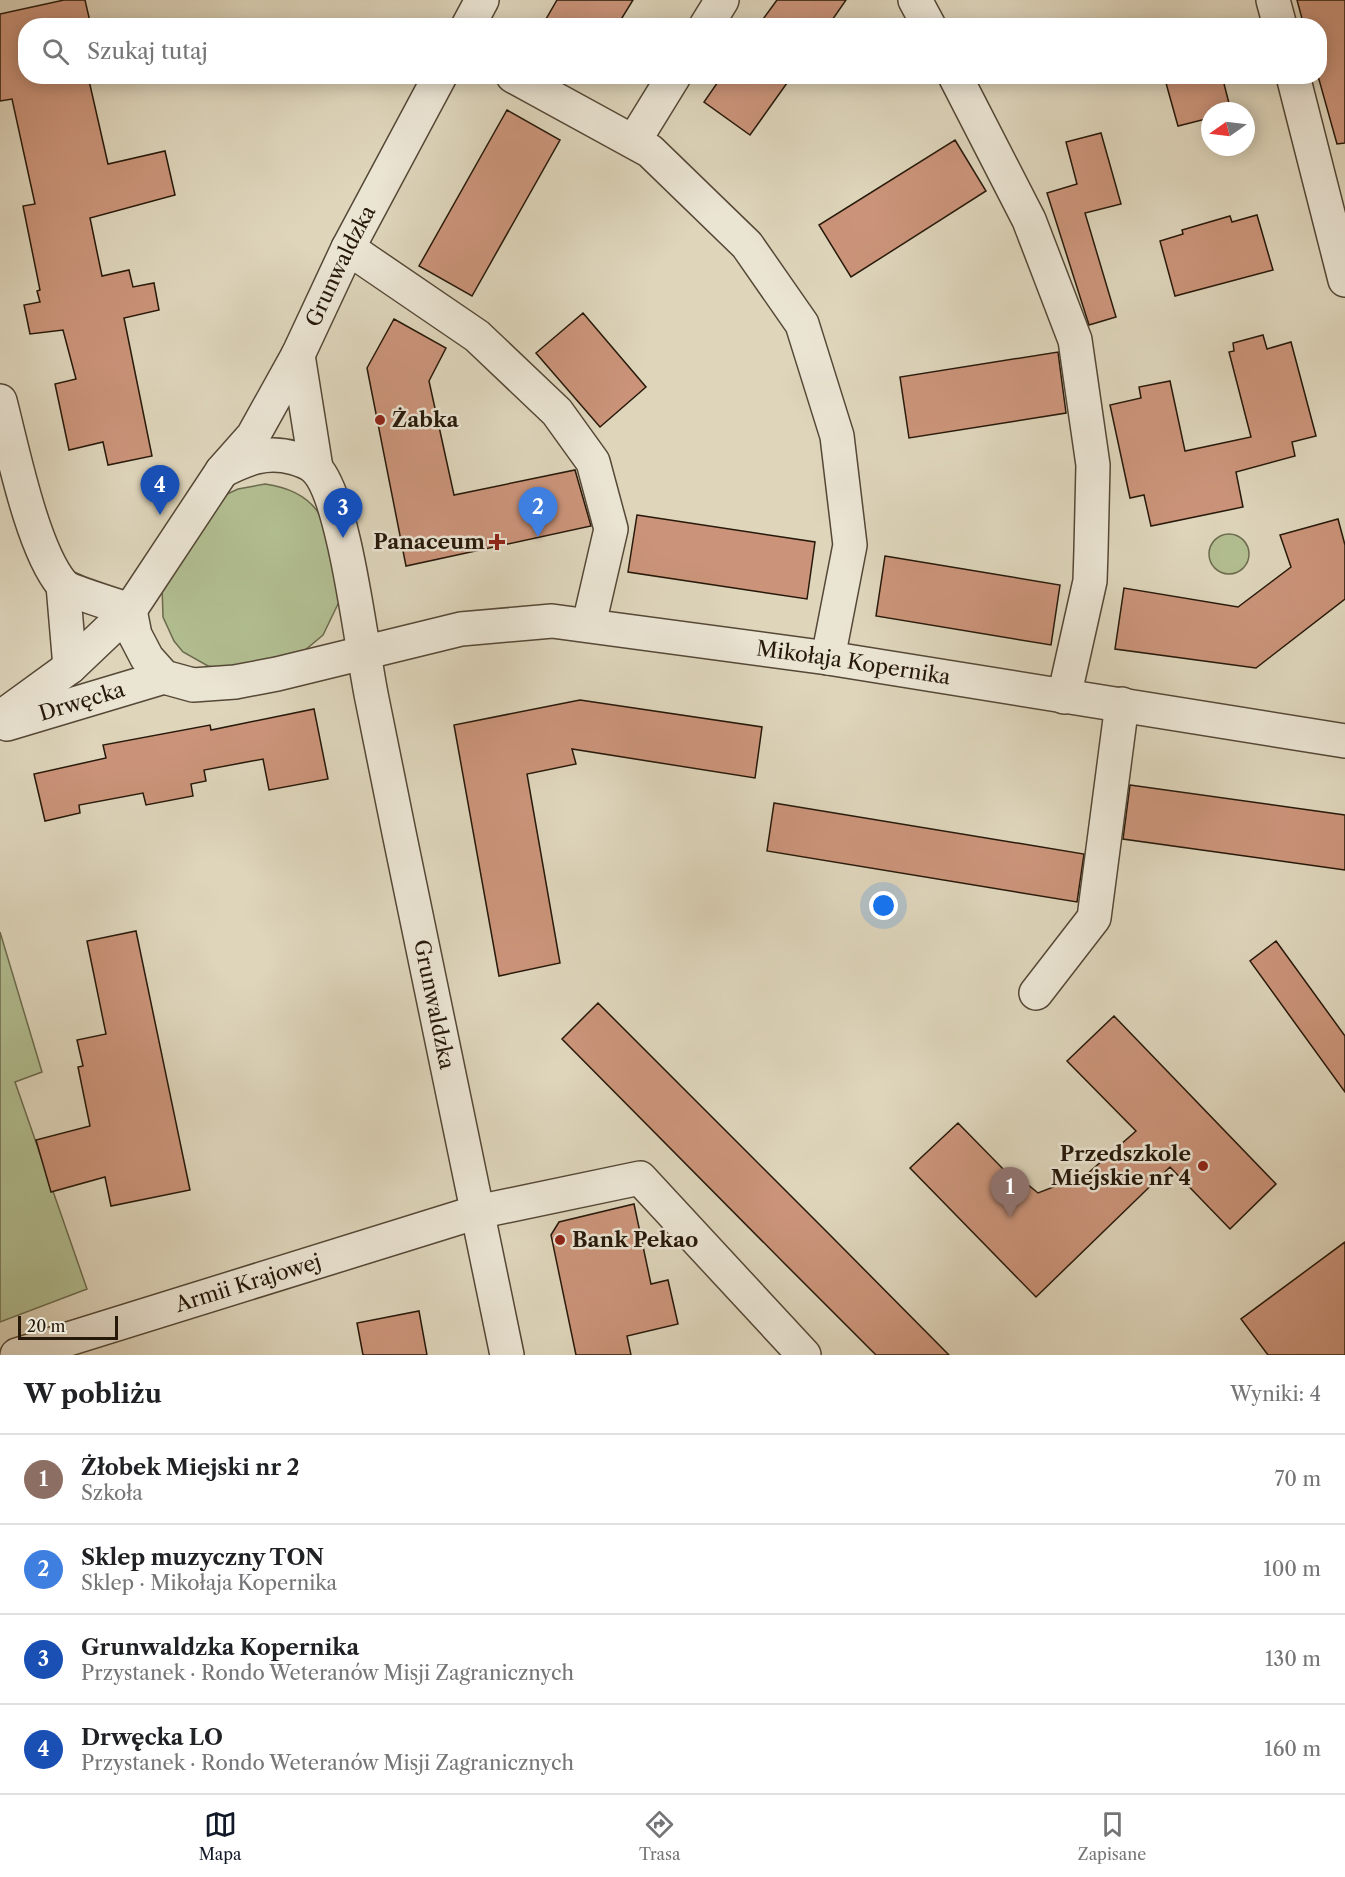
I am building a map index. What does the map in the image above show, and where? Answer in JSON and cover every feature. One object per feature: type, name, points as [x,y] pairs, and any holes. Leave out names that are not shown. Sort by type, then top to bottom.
[{"type":"street","points":[[472,18],[482,0]]},
{"type":"street","points":[[711,18],[722,0]]},
{"type":"street","points":[[915,0],[924,18]]},
{"type":"street","points":[[1274,0],[1278,18]]},
{"type":"street","name":"Grunwaldzka","points":[[298,355],[348,248],[436,84]]},
{"type":"street","points":[[528,84],[650,151],[747,245],[802,324],[837,436],[850,545],[828,658]]},
{"type":"street","points":[[634,141],[669,84]]},
{"type":"street","points":[[959,84],[1029,220],[1075,340],[1093,465],[1090,580],[1064,698]]},
{"type":"street","points":[[1295,84],[1345,280]]},
{"type":"street","points":[[348,248],[477,336],[557,412],[594,462],[611,529],[589,624]]},
{"type":"street","points":[[298,355],[316,468]]},
{"type":"street","points":[[222,471],[253,436],[298,355]]},
{"type":"street","points":[[0,401],[20,481],[45,554],[63,585],[70,667]]},
{"type":"street","points":[[222,471],[251,456],[279,453],[316,468]]},
{"type":"street","name":"Grunwaldzka","points":[[316,468],[329,489],[339,517],[363,654],[507,1355]]},
{"type":"street","name":"Drwęcka","points":[[0,718],[70,667],[130,610],[222,471]]},
{"type":"street","points":[[63,585],[130,610],[135,635],[147,658],[164,677]]},
{"type":"street","name":"Mikołaja Kopernika","points":[[164,677],[193,685],[235,682],[363,654],[461,629],[552,621],[589,624],[828,658],[1064,698],[1122,705],[1345,741]]},
{"type":"street","name":"Drwęcka","points":[[0,726],[164,677]]},
{"type":"street","points":[[1036,993],[1094,918],[1122,705]]},
{"type":"street","name":"Armii Krajowej","points":[[17,1355],[477,1212],[640,1178],[804,1355]]},
{"type":"green space","points":[[265,484],[288,490],[305,499],[317,511],[325,525],[330,542],[339,602],[323,635],[298,656],[226,669],[208,666],[183,652],[174,641],[163,617],[162,585],[225,495],[238,489]]},
{"type":"green space","points":[[1229,534],[1237,535],[1243,540],[1248,546],[1248,562],[1243,568],[1237,573],[1229,574],[1221,573],[1215,568],[1210,562],[1209,554],[1210,546],[1215,540],[1221,535]]},
{"type":"green space","points":[[0,932],[42,1072],[15,1082],[87,1289],[0,1322]]},
{"type":"building","points":[[64,0],[85,0],[89,18],[18,18],[18,84],[90,84],[108,164],[165,151],[175,195],[90,218],[102,276],[129,270],[133,287],[154,283],[159,310],[124,318],[152,456],[108,465],[103,442],[69,450],[55,384],[76,379],[63,330],[30,334],[24,305],[40,302],[37,291],[40,290],[23,206],[35,204],[12,99],[0,101],[0,14]]},
{"type":"building","points":[[557,0],[633,0],[622,18],[547,18]]},
{"type":"building","points":[[777,0],[846,0],[834,18],[764,18]]},
{"type":"building","points":[[1297,0],[1345,0],[1345,143],[1337,144],[1320,84],[1327,84],[1327,18],[1302,18]]},
{"type":"building","points":[[716,84],[786,84],[750,135],[704,102]]},
{"type":"building","points":[[1166,84],[1224,84],[1229,102],[1201,102],[1201,120],[1178,126]]},
{"type":"building","points":[[507,110],[560,140],[472,296],[419,266]]},
{"type":"building","points":[[1101,133],[1121,204],[1085,213],[1116,317],[1089,325],[1047,193],[1077,184],[1066,142]]},
{"type":"building","points":[[955,140],[986,191],[851,277],[819,225]]},
{"type":"building","points":[[1257,215],[1273,270],[1175,296],[1160,241],[1183,234],[1182,230],[1230,216],[1232,222]]},
{"type":"building","points":[[583,313],[646,387],[600,427],[536,353]]},
{"type":"building","points":[[394,319],[446,348],[429,381],[454,495],[575,470],[591,526],[406,566],[367,368]]},
{"type":"building","points":[[1263,335],[1267,349],[1291,342],[1316,436],[1292,442],[1295,456],[1236,472],[1243,507],[1151,526],[1144,495],[1130,498],[1110,405],[1141,398],[1139,387],[1170,381],[1185,451],[1251,437],[1229,352],[1234,351],[1233,343]]},
{"type":"building","points":[[1058,352],[1066,413],[909,438],[900,377]]},
{"type":"building","points":[[637,515],[815,542],[807,599],[628,572]]},
{"type":"building","points":[[1338,519],[1345,545],[1345,599],[1256,668],[1115,649],[1124,588],[1238,607],[1291,567],[1280,535]]},
{"type":"building","points":[[885,556],[1060,585],[1051,645],[876,616]]},
{"type":"building","points":[[580,700],[762,727],[755,778],[572,749],[576,764],[527,774],[560,963],[499,976],[454,725]]},
{"type":"building","points":[[314,709],[328,779],[269,790],[263,759],[204,770],[206,781],[191,784],[193,796],[146,805],[143,793],[79,805],[80,813],[45,821],[34,774],[106,758],[103,745],[210,725],[211,730]]},
{"type":"building","points":[[1130,785],[1345,815],[1345,870],[1123,839]]},
{"type":"building","points":[[774,803],[1084,854],[1077,902],[767,851]]},
{"type":"building","points":[[136,931],[190,1190],[111,1206],[105,1177],[51,1192],[36,1140],[90,1126],[78,1067],[83,1066],[77,1040],[106,1034],[87,941]]},
{"type":"building","points":[[1276,941],[1345,1036],[1345,1092],[1250,961]]},
{"type":"building","points":[[598,1003],[949,1355],[876,1355],[784,1263],[562,1039]]},
{"type":"building","points":[[1114,1016],[1276,1184],[1230,1229],[1170,1167],[1036,1297],[910,1168],[958,1123],[1006,1172],[1009,1169],[1038,1193],[1087,1174],[1136,1131],[1067,1061]]},
{"type":"building","points":[[634,1204],[651,1284],[668,1280],[678,1324],[627,1336],[631,1355],[576,1355],[551,1235],[559,1222]]},
{"type":"building","points":[[1345,1242],[1345,1355],[1268,1355],[1241,1319]]},
{"type":"building","points":[[419,1311],[427,1355],[363,1355],[357,1323]]},
{"type":"place","name":"Żabka","points":[[380,420]]},
{"type":"place","name":"Drwęcka LO","points":[[160,515]]},
{"type":"place","name":"Sklep muzyczny TON","points":[[538,537]]},
{"type":"place","name":"Grunwaldzka Kopernika","points":[[343,538]]},
{"type":"place","name":"Panaceum","points":[[497,542]]},
{"type":"place","name":"Przedszkole Miejskie nr 4","points":[[1203,1166]]},
{"type":"place","name":"Żłobek Miejski nr 2","points":[[1010,1217]]},
{"type":"place","name":"Bank Pekao","points":[[560,1240]]}]
